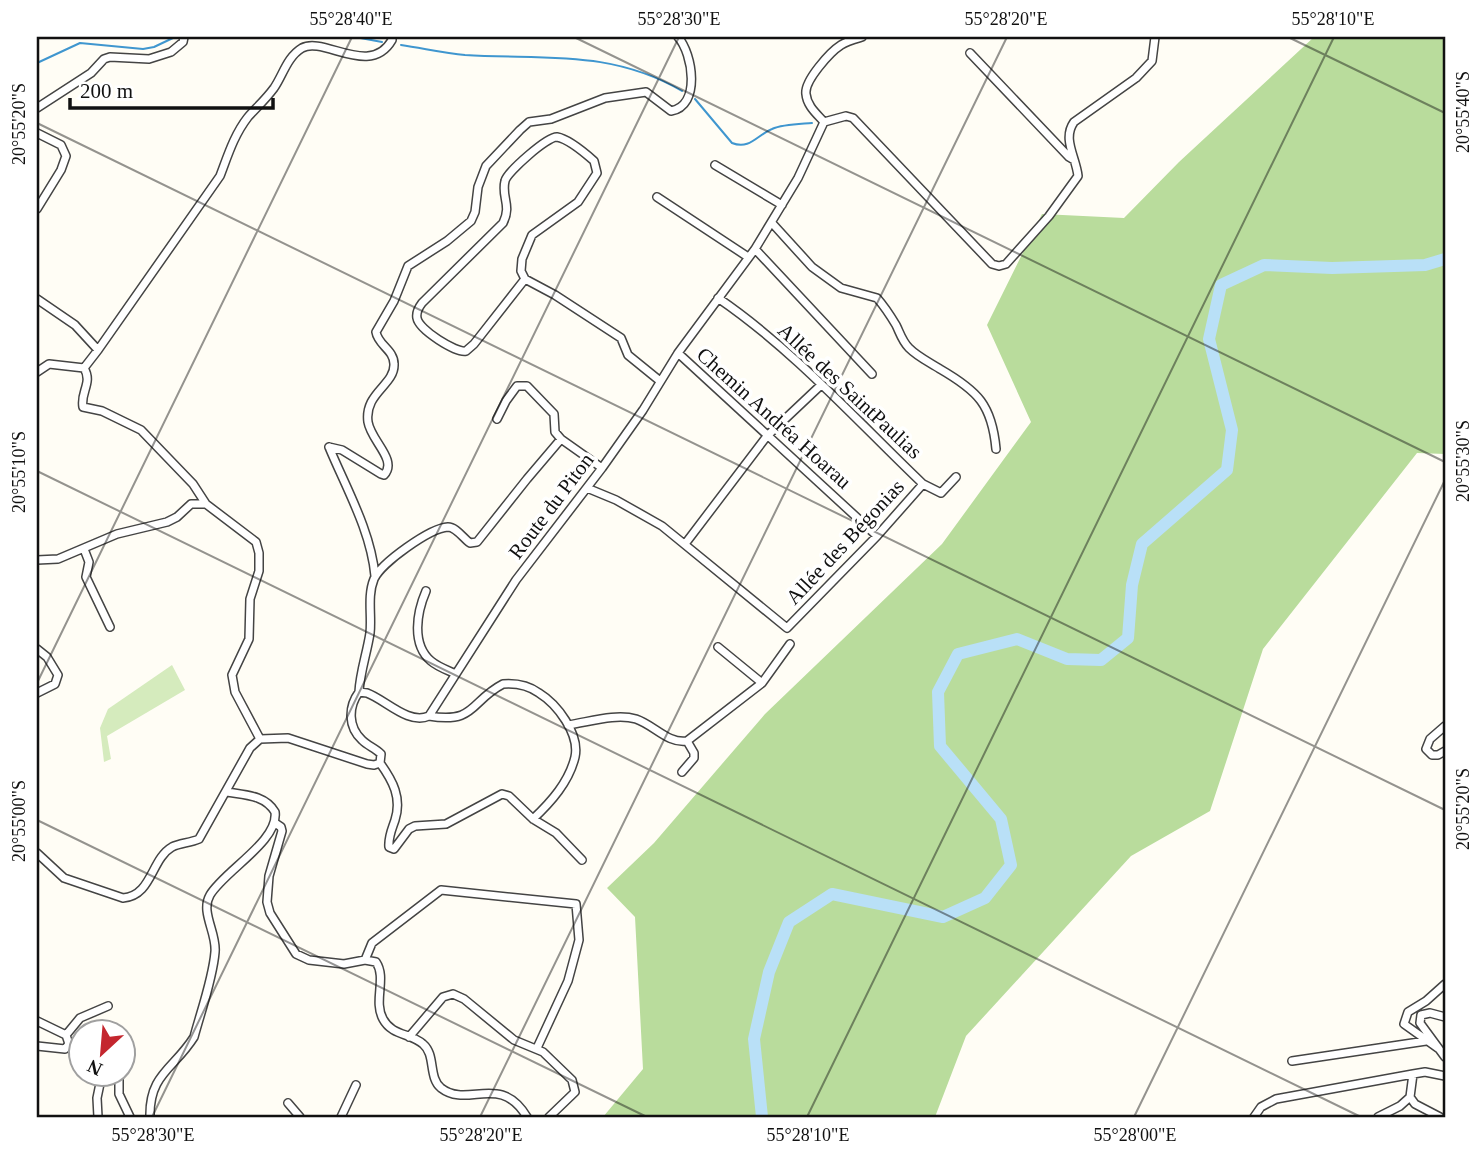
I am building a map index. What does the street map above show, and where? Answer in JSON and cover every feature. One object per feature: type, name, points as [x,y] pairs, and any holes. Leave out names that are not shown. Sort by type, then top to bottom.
[{"type":"street","points":[[37,108],[91,73],[104,59],[149,59],[171,52],[183,42],[184,37]]},
{"type":"street","points":[[84,368],[220,176],[237,134],[275,86],[291,58],[310,46],[354,56],[370,55],[383,51],[392,37]]},
{"type":"street","points":[[582,860],[556,833],[533,820],[509,796],[502,794],[446,824],[415,826],[409,829],[394,849],[389,847],[388,841],[398,809],[398,793],[380,763],[381,754],[365,743],[352,726],[352,705],[359,692],[370,631],[374,558],[329,447],[342,450],[381,474],[384,475],[388,470],[389,461],[371,434],[368,422],[370,403],[390,376],[394,363],[390,352],[377,338],[376,332],[394,301],[408,266],[447,241],[471,221],[475,212],[478,187],[486,166],[529,122],[551,119],[605,98],[646,92],[666,109],[671,111],[680,108],[690,93],[691,82],[684,44],[678,37]]},
{"type":"street","points":[[862,37],[849,40],[831,52],[806,87],[808,101],[824,122],[846,116],[853,118],[992,264],[999,266],[1006,264],[1049,216],[1078,176],[1069,139],[1069,130],[1074,122],[1136,78],[1152,61],[1154,37]]},
{"type":"street","points":[[970,53],[1069,157],[1075,160]]},
{"type":"street","name":"Route du Piton","points":[[429,716],[516,580],[602,468],[678,353],[755,249],[811,154],[824,122]]},
{"type":"street","points":[[37,133],[61,145],[66,156],[61,170],[37,209]]},
{"type":"street","points":[[525,279],[466,351],[454,350],[417,320],[422,303],[503,223],[508,211],[504,182],[510,172],[550,139],[560,138],[594,161],[597,173],[578,202],[530,238],[521,265],[525,279],[621,338],[628,355],[660,381]]},
{"type":"street","points":[[715,164],[782,205]]},
{"type":"street","points":[[657,197],[748,257]]},
{"type":"street","points":[[772,223],[812,267],[841,288],[877,298],[897,327],[903,343],[911,351],[959,381],[988,408],[994,424],[996,449]]},
{"type":"street","points":[[755,249],[872,374]]},
{"type":"street","name":"Allée des SaintPaulias","points":[[719,298],[747,318],[821,385],[923,484],[941,493],[956,477]]},
{"type":"street","points":[[37,299],[75,325],[99,350]]},
{"type":"street","name":"Chemin Andréa Hoarau","points":[[678,353],[877,536]]},
{"type":"street","points":[[37,372],[49,364],[84,368]]},
{"type":"street","points":[[84,368],[89,382],[82,401],[83,407],[102,411],[141,430],[193,484],[206,504],[256,542],[260,553],[259,570],[250,599],[249,639],[232,675],[235,692],[260,739]]},
{"type":"street","points":[[685,544],[767,436],[821,385]]},
{"type":"street","points":[[497,419],[517,386],[527,386],[555,414],[555,432],[561,439],[602,468]]},
{"type":"street","points":[[375,576],[384,565],[423,537],[445,528],[453,528],[470,542],[477,542],[561,439]]},
{"type":"street","name":"Allée des Bégonias","points":[[587,488],[616,500],[662,526],[787,628],[877,536],[923,484]]},
{"type":"street","points":[[37,560],[58,559],[125,532],[172,520],[191,504],[206,504]]},
{"type":"street","points":[[84,549],[89,562],[86,577],[110,627]]},
{"type":"street","points":[[426,591],[418,613],[418,637],[427,658],[456,674]]},
{"type":"street","points":[[568,725],[628,718],[648,724],[677,742],[687,741],[762,683],[790,644]]},
{"type":"street","points":[[718,647],[762,683]]},
{"type":"street","points":[[37,649],[47,657],[58,675],[55,684],[37,693]]},
{"type":"street","points":[[359,692],[374,695],[409,716],[420,719],[429,716],[443,719],[465,715],[503,684],[515,683],[541,694],[568,725],[576,754],[553,799],[533,820]]},
{"type":"street","points":[[1445,726],[1430,739],[1426,749],[1432,755],[1445,751]]},
{"type":"street","points":[[37,853],[64,878],[123,898],[131,897],[142,889],[172,847],[199,839],[228,792],[250,748],[260,739],[288,738],[367,764],[380,763]]},
{"type":"street","points":[[682,772],[694,758],[687,741]]},
{"type":"street","points":[[150,1117],[152,1090],[194,1037],[215,951],[213,930],[206,910],[207,900],[212,891],[275,823],[275,812],[268,802],[228,792]]},
{"type":"street","points":[[275,823],[282,831],[269,876],[267,902],[270,913],[296,954],[309,960],[344,964],[365,960],[376,962],[381,970],[379,1005],[383,1019],[394,1032],[424,1045],[430,1053],[434,1078],[441,1088],[454,1093],[494,1092],[517,1104],[527,1117]]},
{"type":"street","points":[[365,960],[372,943],[441,890],[576,904],[579,940],[568,981],[537,1048]]},
{"type":"street","points":[[1439,1049],[1404,1024],[1408,1012],[1445,984]]},
{"type":"street","points":[[409,1037],[443,998],[453,994],[464,999],[513,1040],[537,1048],[575,1083],[575,1092],[549,1117]]},
{"type":"street","points":[[78,1018],[108,1006]]},
{"type":"street","points":[[1445,1017],[1426,1013],[1421,1015],[1420,1019],[1422,1027],[1445,1057]]},
{"type":"street","points":[[37,1021],[66,1035]]},
{"type":"street","points":[[1292,1061],[1426,1041]]},
{"type":"street","points":[[37,1046],[66,1048]]},
{"type":"street","points":[[1254,1117],[1261,1107],[1276,1098],[1425,1072],[1445,1076]]},
{"type":"street","points":[[1378,1117],[1400,1106],[1410,1097],[1413,1074]]},
{"type":"street","points":[[341,1117],[356,1084]]},
{"type":"street","points":[[98,1117],[99,1088]]},
{"type":"street","points":[[119,1088],[119,1094],[130,1117]]},
{"type":"street","points":[[1410,1097],[1415,1104],[1440,1117]]},
{"type":"street","points":[[288,1103],[300,1117]]},
{"type":"green space","points":[[1314,37],[1445,37],[1445,454],[1417,453],[1263,649],[1210,811],[1131,856],[966,1036],[935,1117],[603,1117],[643,1069],[635,917],[607,888],[654,843],[765,714],[942,544],[1031,422],[987,325],[1042,214],[1124,218],[1179,162]]},
{"type":"green space","points":[[172,665],[185,690],[107,736],[111,759],[104,762],[100,728],[108,709]]},
{"type":"waterway","points":[[37,63],[80,43],[143,49],[175,37]]},
{"type":"waterway","points":[[355,37],[382,42]]},
{"type":"waterway","points":[[401,45],[465,55],[603,62],[629,68],[682,91]]},
{"type":"waterway","points":[[695,99],[732,143],[738,145],[749,143],[776,127],[812,123]]},
{"type":"waterway","points":[[762,1117],[754,1039],[769,972],[789,922],[832,894],[943,917],[985,898],[1011,865],[1001,819],[940,746],[938,692],[958,654],[1017,639],[1067,659],[1101,660],[1128,638],[1132,585],[1142,544],[1227,470],[1232,430],[1209,339],[1221,285],[1264,265],[1332,268],[1425,265],[1445,259]]}]
